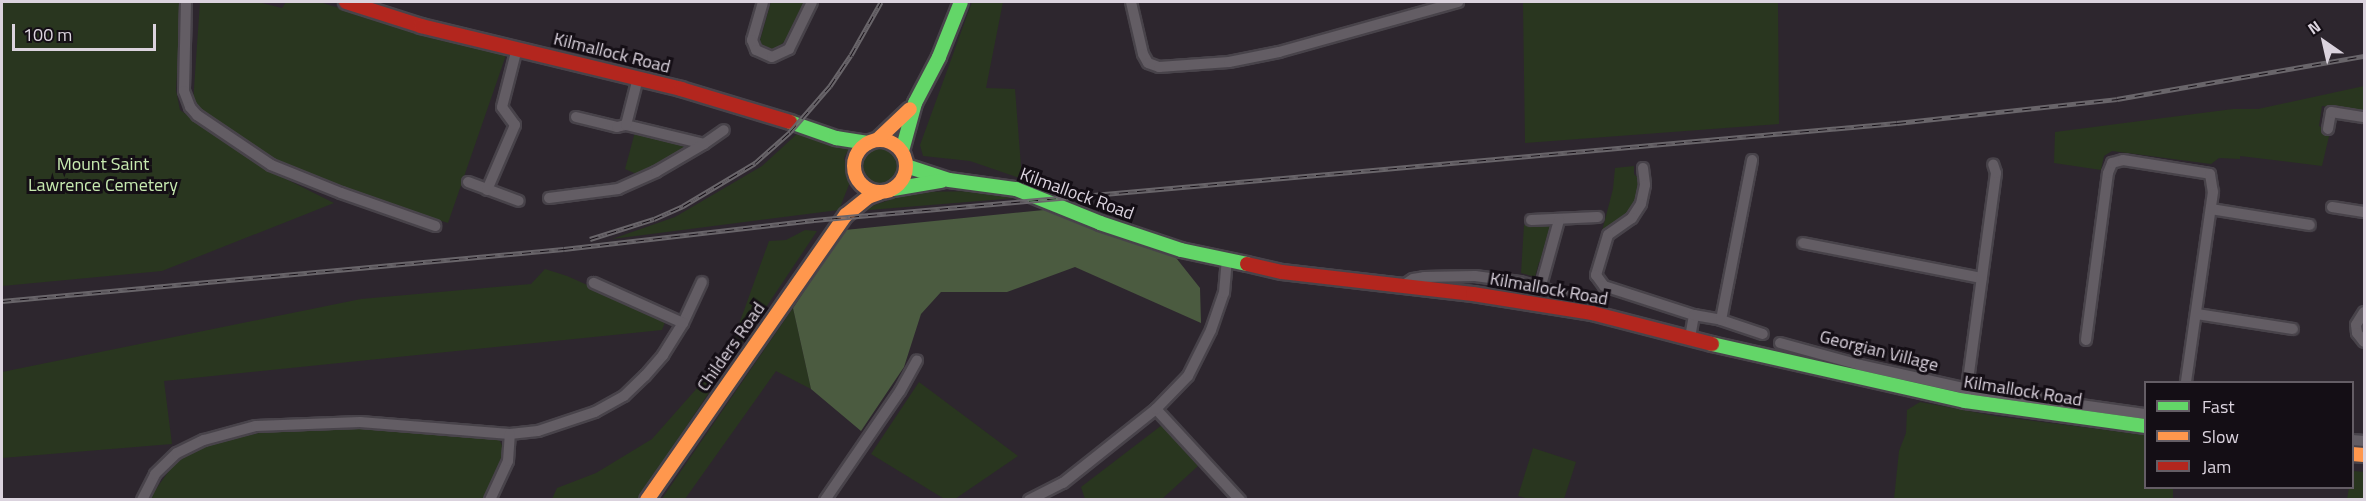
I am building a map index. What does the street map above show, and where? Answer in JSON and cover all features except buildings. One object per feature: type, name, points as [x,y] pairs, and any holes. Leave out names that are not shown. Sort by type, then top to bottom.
[{"type":"main road","name":"Kilmallock Road","points":[[346,2],[420,26],[681,89],[815,129],[836,138],[873,142]]},
{"type":"main road","points":[[915,103],[856,155],[855,176],[862,186],[885,191],[903,180],[906,166],[902,151],[915,103],[939,57],[961,2]]},
{"type":"main road","points":[[873,142],[893,144],[902,151]]},
{"type":"main road","name":"Kilmallock Road","points":[[906,166],[950,180],[1017,189],[1111,227],[1181,250],[1282,272],[1473,294],[1592,313],[1690,338],[1859,370],[1966,395],[2064,409],[2144,426]]},
{"type":"main road","name":"Childers Road","points":[[846,215],[855,187],[855,176]]},
{"type":"main road","name":"Kilmallock Road","points":[[885,191],[950,180]]},
{"type":"main road","name":"Childers Road","points":[[647,500],[846,215],[868,197],[885,191]]},
{"type":"street","points":[[186,2],[184,91],[190,107],[197,115],[271,165],[341,193],[435,226]]},
{"type":"street","points":[[763,2],[752,40],[756,50],[772,57],[789,49],[812,2]]},
{"type":"street","points":[[1131,2],[1143,54],[1148,63],[1159,67],[1229,62],[1279,52],[1458,2]]},
{"type":"street","points":[[487,190],[515,125],[502,107],[517,48]]},
{"type":"street","points":[[626,125],[638,78]]},
{"type":"street","points":[[2328,129],[2331,112],[2364,117]]},
{"type":"street","points":[[576,117],[617,127],[626,125],[704,144]]},
{"type":"street","points":[[549,198],[618,189],[656,172],[724,130]]},
{"type":"street","points":[[1721,320],[1752,160]]},
{"type":"street","points":[[2086,340],[2109,171],[2112,163],[2123,160],[2210,174],[2214,192],[2186,381]]},
{"type":"street","points":[[1966,395],[1996,173],[1993,164]]},
{"type":"street","points":[[1643,168],[1645,184],[1641,204],[1632,218],[1608,235],[1597,267],[1598,280],[1604,286],[1763,334]]},
{"type":"street","points":[[468,182],[519,201]]},
{"type":"street","points":[[2332,207],[2364,212]]},
{"type":"street","points":[[2211,209],[2310,225]]},
{"type":"street","points":[[1531,220],[1598,217]]},
{"type":"street","points":[[1540,289],[1559,220]]},
{"type":"street","points":[[1803,243],[1982,278]]},
{"type":"street","points":[[1029,500],[1063,483],[1155,409],[1188,376],[1211,330],[1224,293],[1227,260]]},
{"type":"street","points":[[1473,294],[1475,276]]},
{"type":"street","points":[[1401,287],[1413,279],[1424,277],[1475,276],[1520,282],[1574,297]]},
{"type":"street","points":[[142,500],[155,474],[177,453],[204,440],[256,426],[360,422],[510,434],[566,424],[595,412],[624,396],[663,356],[683,323],[702,282]]},
{"type":"street","points":[[594,283],[683,323]]},
{"type":"street","points":[[2364,312],[2356,325],[2357,333],[2364,342]]},
{"type":"street","points":[[2197,314],[2293,329]]},
{"type":"street","points":[[1690,338],[1694,315]]},
{"type":"street","name":"Georgian Village","points":[[1780,343],[1859,370]]},
{"type":"street","points":[[825,500],[900,391],[917,360]]},
{"type":"street","points":[[1155,409],[1240,500]]},
{"type":"street","points":[[2064,409],[2144,414]]},
{"type":"street","points":[[490,500],[508,462],[510,434]]},
{"type":"green space","name":"Mount Saint Lawrence Cemetery","points":[[2,2],[181,2],[176,90],[180,110],[264,168],[334,203],[162,271],[2,286]]},
{"type":"green space","points":[[200,2],[258,2],[282,8],[286,2],[320,2],[435,39],[506,55],[448,223],[345,190],[272,160],[214,122],[193,103]]},
{"type":"green space","points":[[771,2],[804,2],[785,41],[774,51],[763,50],[760,40]]},
{"type":"green space","points":[[972,2],[1003,2],[986,88],[1015,89],[1022,179],[970,161],[923,156],[920,145]]},
{"type":"green space","points":[[1778,2],[1779,124],[1525,143],[1523,3]]},
{"type":"green space","points":[[2364,86],[2364,111],[2322,106],[2319,126],[2330,132],[2322,166],[2240,156],[2240,159],[2219,158],[2211,164],[2112,151],[2104,156],[2101,170],[2054,163],[2055,132],[2233,109],[2258,109]]},
{"type":"green space","points":[[635,132],[689,148],[639,175],[625,169]]},
{"type":"green space","points":[[799,132],[851,145],[844,158],[850,182],[839,210],[612,239],[675,217],[762,166]]},
{"type":"green space","points":[[880,146],[888,147],[894,152],[899,158],[899,174],[894,180],[888,185],[880,186],[872,185],[866,180],[861,174],[860,166],[861,158],[866,152],[872,147]]},
{"type":"green space","points":[[1634,166],[1634,174],[1640,180],[1635,205],[1626,217],[1602,231],[1613,189],[1615,168]]},
{"type":"green space","points":[[990,191],[1016,198],[857,211],[913,192]]},
{"type":"green space","points":[[1044,210],[1173,254],[1200,288],[1201,323],[1075,267],[1007,292],[941,292],[921,314],[904,367],[861,431],[811,389],[793,308],[845,230]]},
{"type":"green space","points":[[1524,225],[1552,226],[1543,262],[1539,262],[1535,277],[1521,273]]},
{"type":"green space","points":[[805,230],[817,231],[638,499],[552,499],[557,488],[596,473],[652,439],[729,352],[769,241],[786,240]]},
{"type":"green space","points":[[545,269],[567,276],[666,320],[662,330],[164,381],[172,444],[2,458],[2,372],[361,299],[531,284]]},
{"type":"green space","points":[[793,308],[811,389],[776,371],[685,499],[661,500]]},
{"type":"green space","points":[[919,382],[1018,456],[955,499],[946,500],[871,454]]},
{"type":"green space","points":[[1920,402],[1995,416],[2144,435],[2144,489],[2173,489],[2173,499],[1894,499],[1899,451],[1906,433],[1907,410]]},
{"type":"green space","points":[[1162,425],[1198,466],[1162,499],[1085,499],[1081,487]]},
{"type":"green space","points":[[354,428],[499,439],[506,454],[483,499],[148,500],[174,464],[196,450],[220,441],[269,431]]},
{"type":"green space","points":[[1533,448],[1576,462],[1564,499],[1529,499],[1518,496]]},
{"type":"green space","points":[[2354,471],[2364,472],[2364,499],[2347,499],[2349,489],[2354,489]]},
{"type":"railway","points":[[590,239],[654,219],[683,206],[755,163],[790,132],[830,86],[851,55],[881,2]]},
{"type":"railway","points":[[2,301],[564,249],[814,220],[1897,123],[2117,99],[2364,56]]},
{"type":"traffic: fast","points":[[902,151],[915,103],[939,57],[961,2]]},
{"type":"traffic: fast","points":[[790,122],[836,138],[868,143]]},
{"type":"traffic: fast","points":[[906,166],[949,180],[1016,189],[1100,223],[1181,250],[1247,264]]},
{"type":"traffic: fast","points":[[893,189],[941,181]]},
{"type":"traffic: fast","points":[[1712,344],[1965,401],[2144,426]]},
{"type":"traffic: slow","points":[[877,140],[910,109]]},
{"type":"traffic: slow","points":[[875,140],[885,140],[899,147],[906,166],[899,185],[885,192],[875,192],[865,188],[858,181],[854,171],[854,161],[858,151],[865,144],[875,140]]},
{"type":"traffic: slow","points":[[647,500],[846,215],[868,197],[879,193]]},
{"type":"traffic: slow","points":[[2354,454],[2364,455]]},
{"type":"traffic: jam","points":[[346,2],[421,26],[681,89],[790,122]]},
{"type":"traffic: jam","points":[[1247,264],[1282,272],[1473,294],[1592,313],[1712,344]]}]
